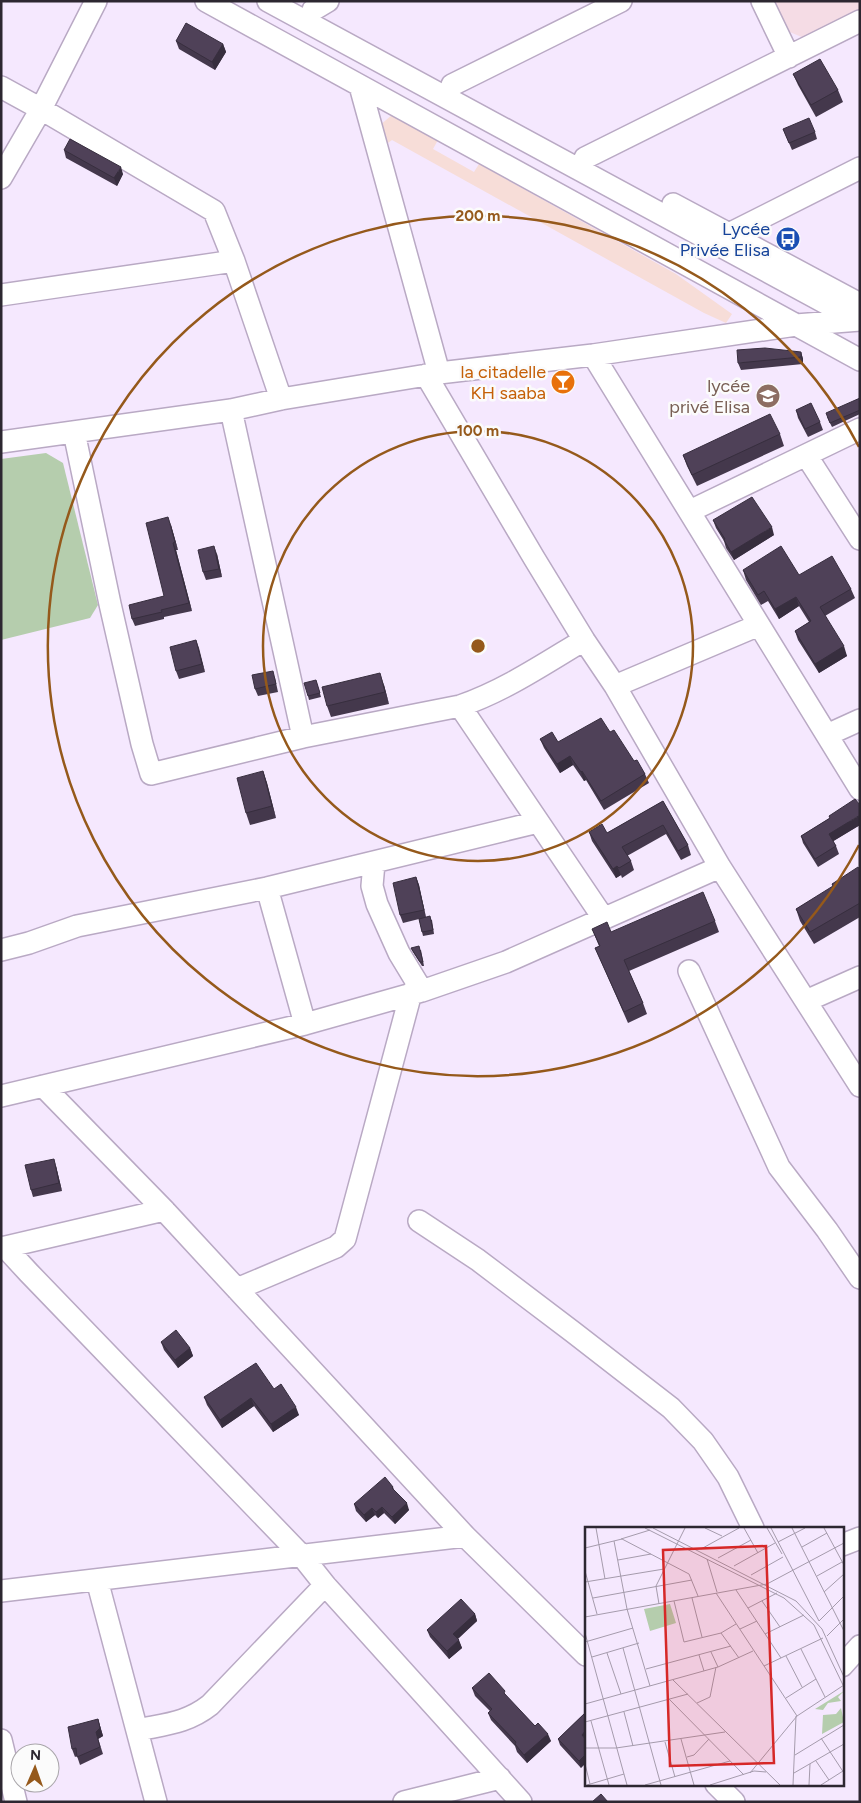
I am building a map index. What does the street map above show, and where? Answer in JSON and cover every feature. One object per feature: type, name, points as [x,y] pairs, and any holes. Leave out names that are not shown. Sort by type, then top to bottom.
[{"type":"street","points":[[4,169],[42,109],[96,1]]},
{"type":"street","points":[[206,1],[860,360]]},
{"type":"street","points":[[268,1],[859,317]]},
{"type":"street","points":[[452,86],[621,1]]},
{"type":"street","points":[[762,1],[790,56]]},
{"type":"street","points":[[313,4],[452,86],[728,234],[859,317]]},
{"type":"street","points":[[585,158],[860,21]]},
{"type":"street","points":[[360,86],[433,374],[584,640],[615,686],[720,867],[860,1086]]},
{"type":"street","points":[[1,87],[42,109],[214,211],[234,261],[281,399]]},
{"type":"street","points":[[728,234],[860,168]]},
{"type":"street","points":[[1,295],[234,261]]},
{"type":"street","points":[[1,442],[232,410],[281,399],[433,374],[593,355],[859,317]]},
{"type":"street","points":[[593,355],[860,788]]},
{"type":"street","points":[[232,410],[303,737]]},
{"type":"street","points":[[690,511],[860,429]]},
{"type":"street","points":[[74,432],[110,604],[142,744],[151,773],[303,737],[460,706],[511,684],[584,640]]},
{"type":"street","points":[[806,455],[860,539]]},
{"type":"street","points":[[615,686],[759,625]]},
{"type":"street","points":[[460,706],[604,919]]},
{"type":"street","points":[[827,735],[860,720]]},
{"type":"street","points":[[1,950],[29,943],[77,926],[267,888],[538,822]]},
{"type":"street","points":[[237,1289],[336,1247],[346,1239],[416,992],[377,904],[372,886],[374,863]]},
{"type":"street","points":[[1,1096],[305,1024],[416,992],[506,962],[720,867]]},
{"type":"street","points":[[267,888],[305,1024]]},
{"type":"street","points":[[689,971],[778,1167],[827,1230],[860,1278]]},
{"type":"street","points":[[806,1001],[860,978]]},
{"type":"street","points":[[43,1086],[164,1210],[465,1536],[585,1655]]},
{"type":"street","points":[[3,1247],[164,1210]]},
{"type":"street","points":[[419,1221],[478,1260],[671,1408],[704,1441],[728,1477],[753,1527]]},
{"type":"street","points":[[3,1247],[302,1556],[325,1585],[521,1802]]},
{"type":"street","points":[[1,1591],[465,1536]]},
{"type":"street","points":[[844,1544],[860,1538]]},
{"type":"street","points":[[96,1580],[156,1802]]},
{"type":"street","points":[[138,1730],[186,1720],[199,1714],[210,1705],[325,1585]]},
{"type":"street","points":[[844,1664],[860,1646]]},
{"type":"street","points":[[1,1740],[16,1802]]},
{"type":"street","points":[[404,1802],[500,1778]]},
{"type":"shaded area","points":[[771,1],[860,1],[860,10],[804,38],[785,30]]},
{"type":"shaded area","points":[[392,115],[438,140],[433,149],[474,172],[479,164],[676,274],[732,314],[726,323],[704,313],[392,140],[388,143],[373,131]]},
{"type":"green space","points":[[46,453],[63,463],[98,605],[90,618],[1,640],[1,459]]},
{"type":"building","points":[[186,23],[223,44],[212,62],[176,41]]},
{"type":"building","points":[[820,59],[838,90],[811,105],[793,74]]},
{"type":"building","points":[[809,118],[815,132],[789,143],[783,129]]},
{"type":"building","points":[[70,139],[121,167],[114,178],[64,150]]},
{"type":"building","points":[[765,348],[801,352],[801,357],[738,363],[737,350]]},
{"type":"building","points":[[860,398],[860,410],[830,423],[826,413]]},
{"type":"building","points":[[811,403],[820,422],[805,429],[796,410]]},
{"type":"building","points":[[770,414],[780,434],[692,475],[683,455]]},
{"type":"building","points":[[752,497],[772,527],[731,552],[713,520]]},
{"type":"building","points":[[168,517],[189,603],[132,619],[129,605],[164,596],[146,523]]},
{"type":"building","points":[[214,546],[219,569],[203,572],[198,550]]},
{"type":"building","points":[[781,546],[799,575],[832,556],[851,589],[820,607],[844,646],[815,664],[795,631],[811,621],[796,597],[775,609],[764,591],[758,595],[743,570]]},
{"type":"building","points":[[196,640],[202,664],[176,671],[170,647]]},
{"type":"building","points":[[273,671],[276,684],[255,689],[252,675]]},
{"type":"building","points":[[380,673],[385,692],[327,706],[322,687]]},
{"type":"building","points":[[316,680],[320,693],[308,696],[304,683]]},
{"type":"building","points":[[601,718],[610,732],[614,730],[634,761],[637,760],[645,774],[601,801],[570,756],[557,764],[540,739],[552,732],[558,742]]},
{"type":"building","points":[[263,771],[272,806],[246,813],[237,778]]},
{"type":"building","points":[[855,799],[860,805],[860,815],[829,834],[836,846],[815,859],[801,836],[830,818],[829,816]]},
{"type":"building","points":[[663,801],[688,845],[678,851],[663,825],[622,847],[631,861],[619,868],[617,866],[613,869],[589,832],[602,824],[607,833]]},
{"type":"building","points":[[858,867],[860,870],[860,903],[810,932],[796,909],[833,886],[832,884]]},
{"type":"building","points":[[416,877],[424,910],[400,915],[393,883]]},
{"type":"building","points":[[703,892],[715,921],[624,960],[643,1003],[624,1012],[595,948],[600,946],[592,929],[607,922],[611,932]]},
{"type":"building","points":[[430,916],[433,930],[422,932],[419,919]]},
{"type":"building","points":[[419,946],[423,962],[420,962],[411,948]]},
{"type":"building","points":[[54,1159],[59,1183],[31,1190],[25,1165]]},
{"type":"building","points":[[176,1330],[190,1348],[175,1360],[161,1342]]},
{"type":"building","points":[[256,1363],[274,1389],[281,1384],[296,1407],[271,1424],[251,1398],[220,1420],[204,1397]]},
{"type":"building","points":[[385,1477],[392,1488],[407,1503],[392,1517],[382,1507],[376,1512],[372,1508],[364,1515],[354,1504]]},
{"type":"building","points":[[461,1599],[475,1614],[453,1634],[459,1640],[447,1651],[427,1630]]},
{"type":"building","points":[[489,1673],[505,1691],[504,1693],[535,1726],[538,1723],[548,1734],[524,1755],[515,1744],[516,1742],[488,1713],[492,1709],[472,1688]]},
{"type":"building","points":[[585,1713],[585,1731],[582,1735],[585,1739],[585,1755],[579,1761],[558,1739]]},
{"type":"building","points":[[98,1719],[100,1728],[96,1732],[100,1747],[77,1757],[76,1748],[72,1749],[68,1727]]},
{"type":"building","points":[[601,1794],[608,1802],[592,1802]]},
{"type":"place","name":"Lycée Privée Elisa","points":[[788,239]]},
{"type":"place","name":"la citadelle KH saaba","points":[[563,382]]},
{"type":"place","name":"lycée privé Elisa","points":[[768,396]]}]
